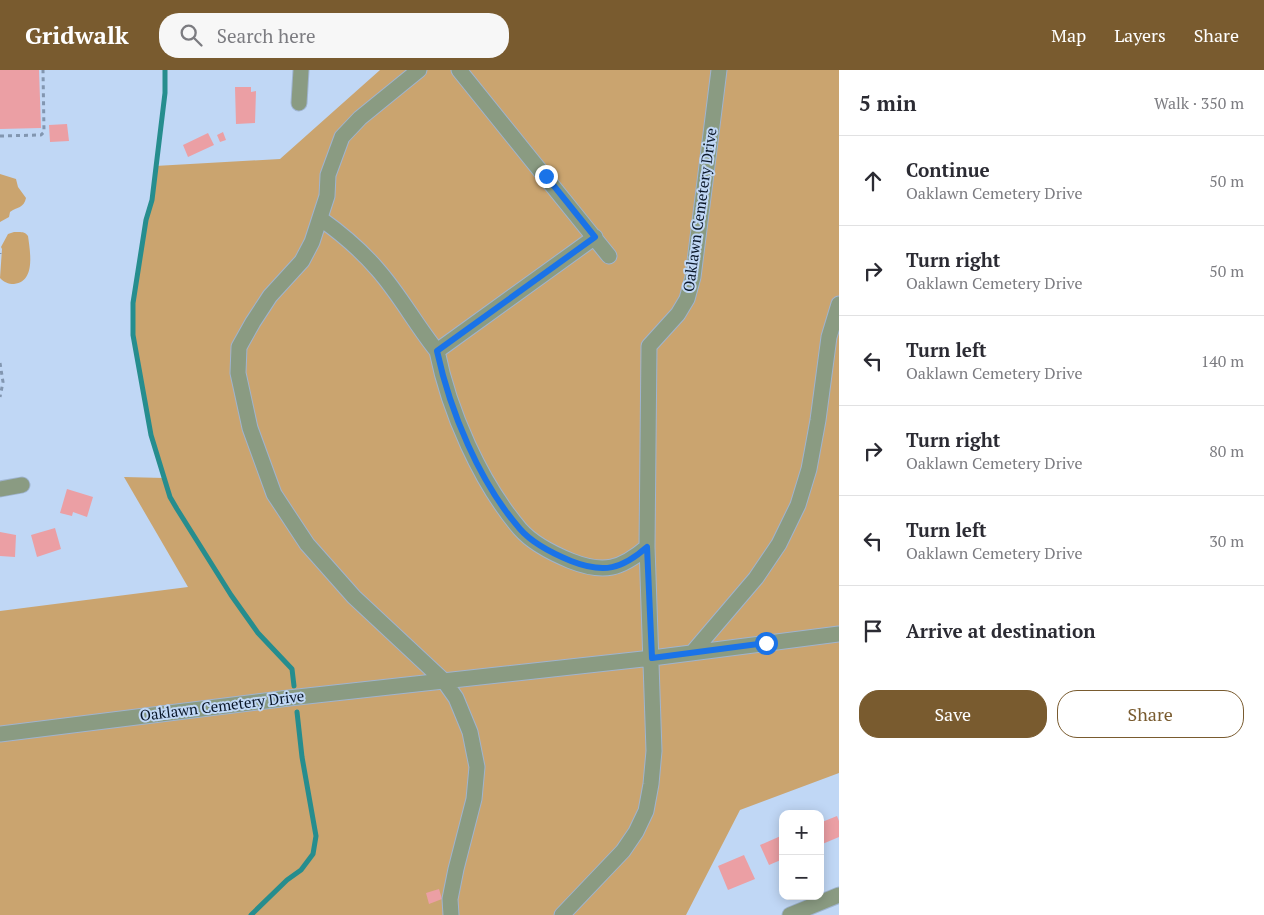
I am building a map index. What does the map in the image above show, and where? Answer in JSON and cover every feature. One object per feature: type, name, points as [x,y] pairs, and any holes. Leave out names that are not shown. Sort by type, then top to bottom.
[{"type":"street","points":[[299,103],[301,70]]},
{"type":"street","points":[[419,70],[360,118],[342,138],[328,175],[327,196],[321,219],[302,261],[270,296],[239,347],[238,373],[250,428],[274,494],[307,544],[354,597],[444,681],[456,698],[470,732],[477,767],[474,799],[450,898],[451,915]]},
{"type":"street","points":[[458,70],[609,256]]},
{"type":"street","name":"Oaklawn Cemetery Drive","points":[[562,915],[623,850],[636,832],[646,811],[654,751],[647,547],[649,346],[678,314],[687,299],[693,277],[719,70]]},
{"type":"street","points":[[321,219],[349,240],[378,270],[402,300],[418,326],[437,351],[443,378],[469,449],[498,498],[521,530],[552,554],[586,567],[611,568],[632,560],[647,547]]},
{"type":"street","points":[[437,351],[595,237]]},
{"type":"street","points":[[692,653],[756,578],[779,544],[798,505],[809,469],[818,420],[829,337],[839,304]]},
{"type":"street","points":[[0,489],[22,485]]},
{"type":"street","name":"Oaklawn Cemetery Drive","points":[[0,734],[652,658],[839,634]]},
{"type":"street","points":[[790,915],[839,895]]},
{"type":"path","points":[[0,136],[42,135],[44,132],[43,70]]},
{"type":"path","points":[[0,363],[3,382],[0,396]]},
{"type":"shaded area","points":[[380,70],[839,70],[839,773],[740,810],[686,915],[0,915],[0,611],[188,587],[124,477],[164,478],[151,435],[133,335],[133,303],[146,220],[152,200],[155,166],[280,159]]},
{"type":"shaded area","points":[[0,174],[16,179],[18,187],[26,198],[22,206],[10,212],[9,217],[0,222]]},
{"type":"shaded area","points":[[14,232],[24,233],[28,236],[30,265],[26,278],[21,282],[10,284],[0,278],[1,247],[8,234]]},
{"type":"building","points":[[0,70],[39,70],[41,128],[0,129]]},
{"type":"building","points":[[235,87],[251,87],[251,92],[256,91],[255,123],[236,124]]},
{"type":"building","points":[[67,124],[69,141],[50,142],[49,125]]},
{"type":"building","points":[[223,132],[226,140],[220,142],[217,135]]},
{"type":"building","points":[[208,133],[214,145],[188,157],[183,145]]},
{"type":"building","points":[[67,489],[93,497],[87,517],[73,512],[72,516],[60,513]]},
{"type":"building","points":[[55,528],[61,549],[37,557],[31,535]]},
{"type":"building","points":[[0,532],[16,535],[15,557],[0,556]]},
{"type":"building","points":[[837,816],[839,821],[839,837],[824,843],[824,821]]},
{"type":"building","points":[[779,837],[779,861],[769,865],[760,845]]},
{"type":"building","points":[[744,855],[755,879],[728,890],[718,866]]},
{"type":"building","points":[[439,889],[442,899],[429,904],[426,893]]},
{"type":"waterway","points":[[165,70],[165,93],[152,200],[146,220],[133,303],[133,335],[151,435],[170,497],[231,595],[258,633],[292,669],[294,686]]},
{"type":"waterway","points":[[251,915],[287,880],[301,870],[313,854],[316,836],[302,757],[297,712]]},
{"type":"route","points":[[546,176],[595,237],[437,351],[443,378],[469,449],[498,498],[521,530],[552,554],[586,567],[611,568],[632,560],[647,547],[652,658],[766,643]]}]
